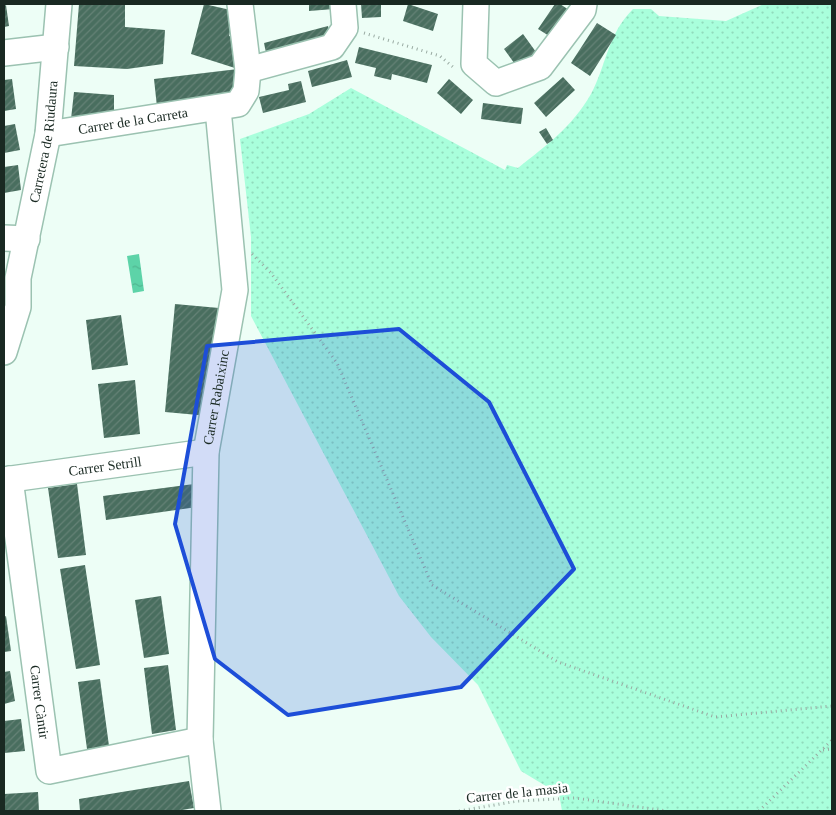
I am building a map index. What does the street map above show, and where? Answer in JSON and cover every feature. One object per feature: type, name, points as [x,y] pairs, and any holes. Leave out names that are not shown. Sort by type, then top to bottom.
[{"type":"street","name":"Carretera de Riudaura","points":[[4,352],[18,307],[8,294],[16,239],[48,134],[59,4]]},
{"type":"street","points":[[218,109],[238,104],[246,91],[248,70],[240,4]]},
{"type":"street","points":[[476,4],[474,64],[496,84],[540,67],[583,10],[584,4]]},
{"type":"street","points":[[248,70],[332,47],[344,16]]},
{"type":"street","points":[[4,53],[56,47]]},
{"type":"street","name":"Carrer de la Carreta","points":[[48,134],[218,109]]},
{"type":"street","name":"Carrer Rabaixinc","points":[[208,811],[200,740],[206,452],[234,290],[218,109]]},
{"type":"street","name":"Carrer Setrill","points":[[7,479],[206,452]]},
{"type":"street","name":"Carrer Càntir","points":[[7,479],[49,771],[200,740]]},
{"type":"path","points":[[344,16],[440,56],[461,73],[479,69]]},
{"type":"path","points":[[229,230],[271,273],[337,363],[432,585],[558,662],[716,717],[832,706]]},
{"type":"path","points":[[759,811],[832,740]]},
{"type":"path","points":[[822,750],[832,749]]},
{"type":"path","name":"Carrer de la masia","points":[[458,811],[518,801],[575,798],[667,811]]},
{"type":"highlighted area","points":[[399,329],[489,402],[574,569],[461,687],[288,715],[215,659],[175,524],[207,346]]},
{"type":"shaded area","points":[[764,4],[832,4],[832,811],[562,811],[559,794],[521,771],[478,685],[431,637],[399,596],[251,316],[251,237],[240,139],[309,114],[351,88],[505,170],[507,165],[518,168],[558,135],[583,106],[596,83],[618,29],[633,9],[651,9],[659,16],[726,21]]},
{"type":"water","points":[[139,254],[144,291],[133,293],[127,256]]},
{"type":"building","points":[[79,4],[125,4],[125,27],[165,30],[163,64],[127,69],[74,66]]},
{"type":"building","points":[[204,4],[235,11],[229,36],[239,38],[240,94],[157,107],[154,79],[238,69],[191,54]]},
{"type":"building","points":[[309,4],[334,4],[334,9],[309,11]]},
{"type":"building","points":[[361,4],[381,4],[381,17],[362,18]]},
{"type":"building","points":[[408,4],[438,14],[433,31],[403,21]]},
{"type":"building","points":[[555,4],[560,4],[572,12],[554,39],[538,29]]},
{"type":"building","points":[[6,5],[9,26],[4,27],[4,6]]},
{"type":"building","points":[[597,23],[616,35],[590,76],[571,63]]},
{"type":"building","points":[[328,26],[331,41],[267,58],[264,43]]},
{"type":"building","points":[[523,34],[536,52],[517,67],[504,49]]},
{"type":"building","points":[[359,47],[432,65],[427,83],[392,74],[391,80],[374,76],[376,68],[355,63]]},
{"type":"building","points":[[347,60],[352,77],[312,87],[308,71]]},
{"type":"building","points":[[563,77],[575,90],[546,117],[534,103]]},
{"type":"building","points":[[12,79],[16,109],[4,111],[4,80]]},
{"type":"building","points":[[449,79],[473,100],[461,114],[437,93]]},
{"type":"building","points":[[301,81],[306,102],[263,113],[259,97],[289,90],[288,84]]},
{"type":"building","points":[[74,92],[114,95],[114,118],[71,119]]},
{"type":"building","points":[[483,103],[523,108],[521,124],[481,119]]},
{"type":"building","points":[[15,124],[20,150],[4,153],[4,126]]},
{"type":"building","points":[[546,128],[553,140],[547,144],[539,132]]},
{"type":"building","points":[[18,165],[21,190],[4,193],[4,167]]},
{"type":"building","points":[[175,304],[219,308],[209,416],[165,412]]},
{"type":"building","points":[[121,315],[128,365],[92,370],[86,320]]},
{"type":"building","points":[[135,380],[140,434],[104,438],[98,384]]},
{"type":"building","points":[[77,484],[86,555],[58,558],[48,488]]},
{"type":"building","points":[[194,484],[197,507],[106,520],[103,496]]},
{"type":"building","points":[[85,565],[100,665],[76,669],[60,569]]},
{"type":"building","points":[[161,596],[169,654],[144,658],[135,600]]},
{"type":"building","points":[[6,616],[11,651],[4,652],[4,617]]},
{"type":"building","points":[[168,665],[176,730],[152,734],[144,668]]},
{"type":"building","points":[[10,671],[15,701],[4,704],[4,672]]},
{"type":"building","points":[[100,679],[109,746],[87,749],[78,682]]},
{"type":"building","points":[[21,719],[25,751],[4,753],[4,721]]},
{"type":"building","points":[[189,781],[194,808],[176,811],[80,811],[79,799]]},
{"type":"building","points":[[38,792],[39,811],[4,811],[4,794]]}]
